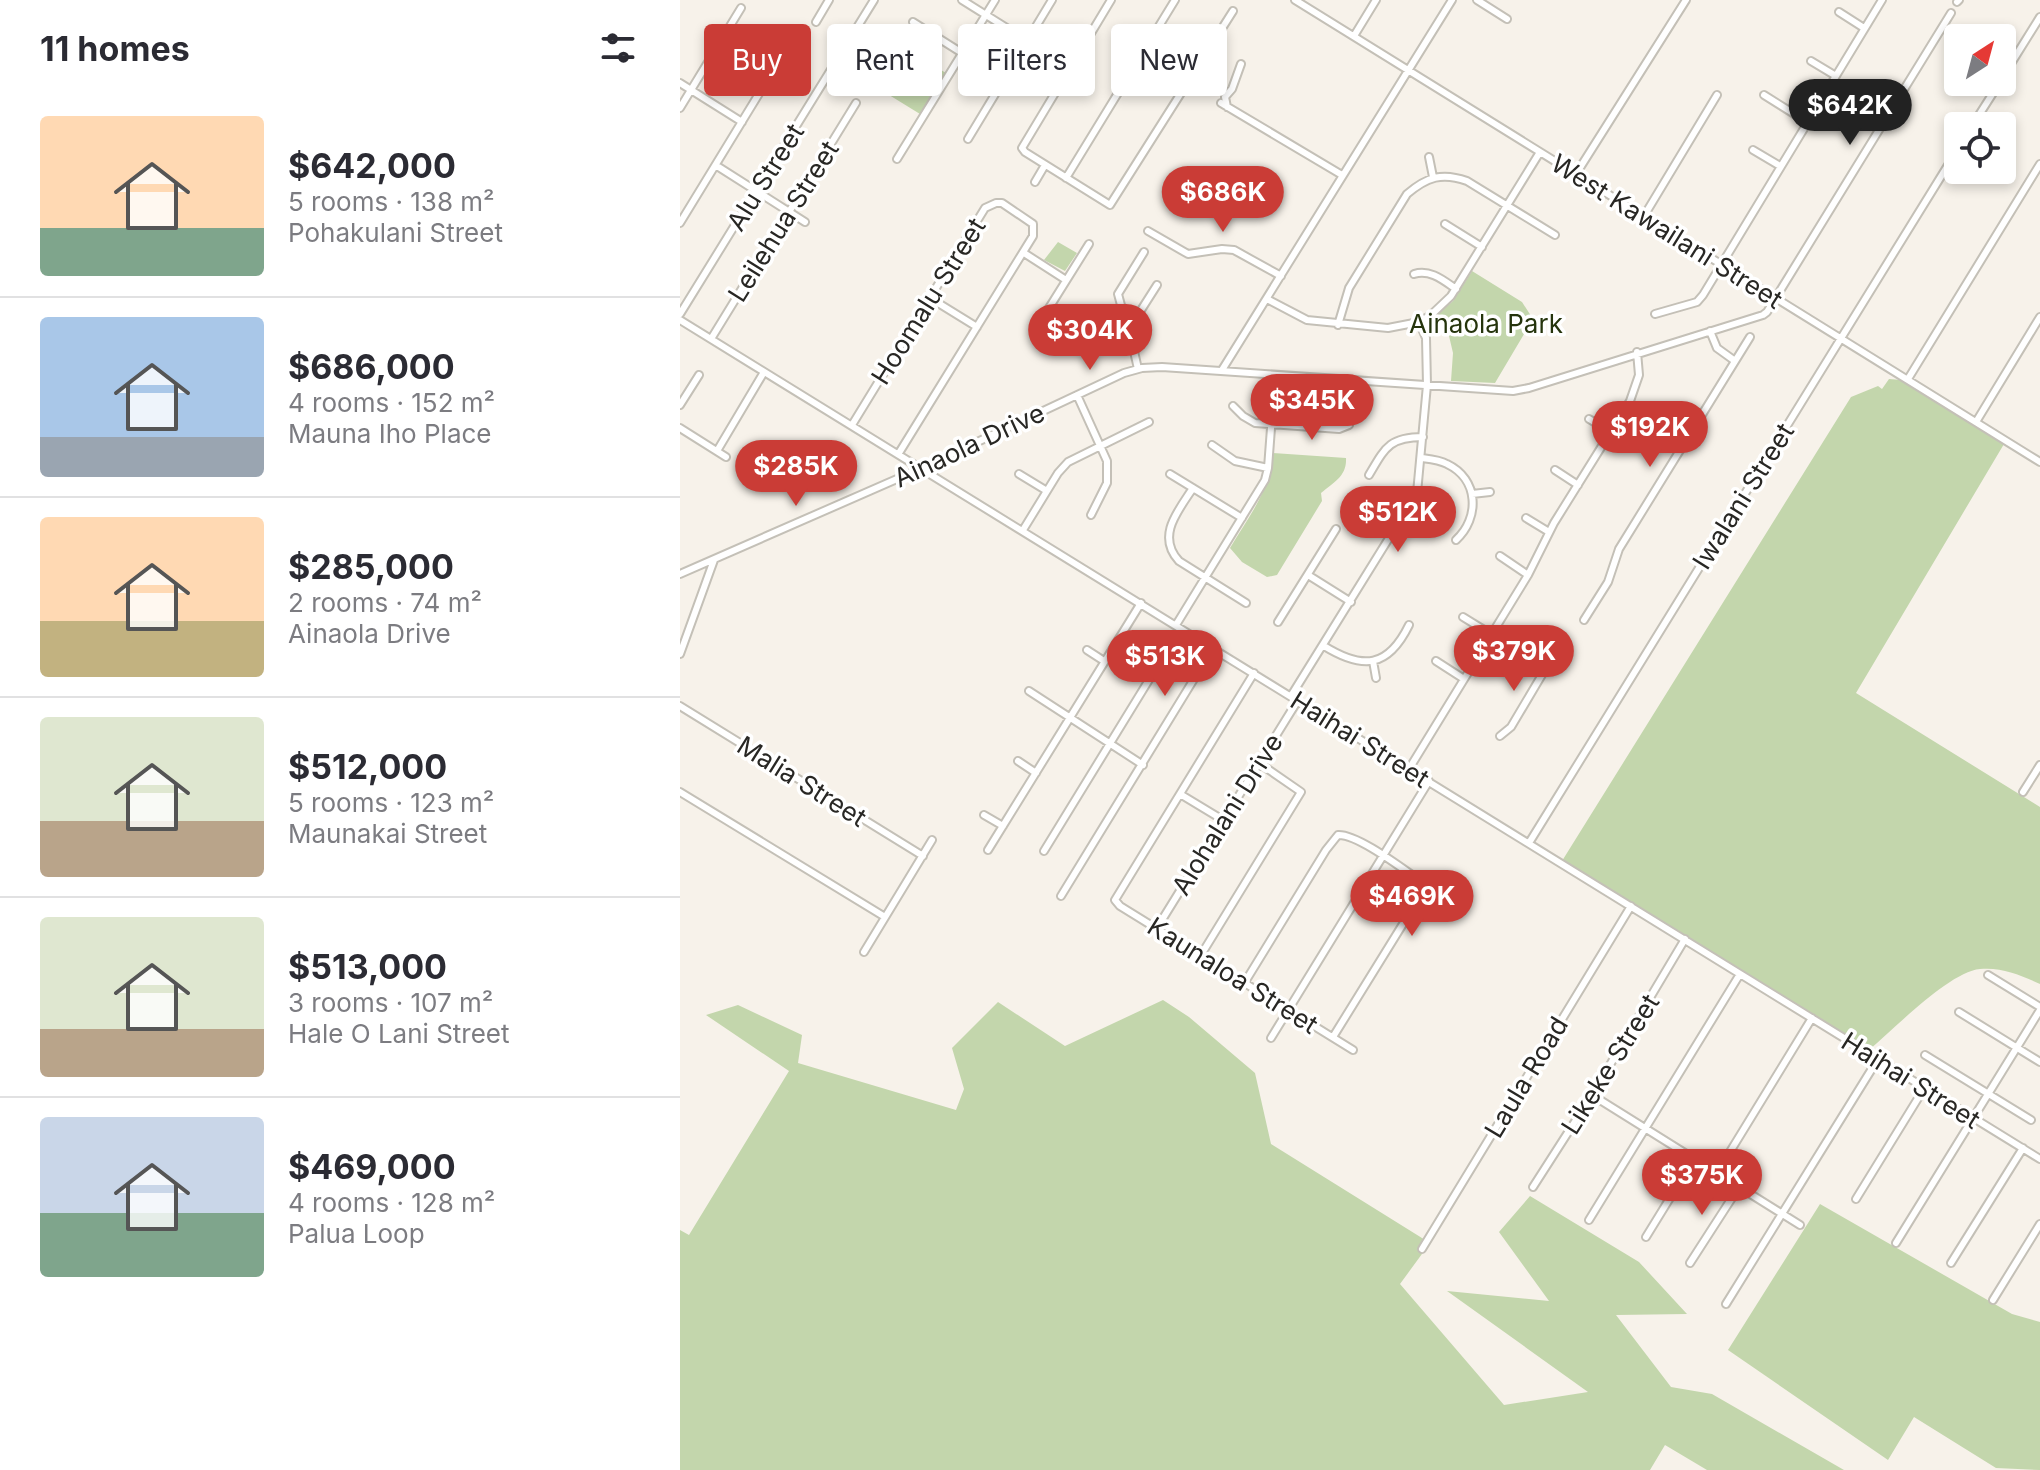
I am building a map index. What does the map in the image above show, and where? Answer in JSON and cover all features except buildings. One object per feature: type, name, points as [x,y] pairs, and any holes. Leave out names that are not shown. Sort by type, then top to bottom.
[{"type":"street","points":[[816,22],[829,0]]},
{"type":"street","name":"Alu Street","points":[[680,314],[874,0]]},
{"type":"street","points":[[962,0],[1000,24]]},
{"type":"street","points":[[980,24],[995,0]]},
{"type":"street","points":[[1037,24],[1052,0]]},
{"type":"street","points":[[1095,26],[1111,0]]},
{"type":"street","points":[[1160,24],[1175,0]]},
{"type":"street","name":"West Kawailani Street","points":[[1295,0],[2040,462]]},
{"type":"street","points":[[1354,36],[1376,0]]},
{"type":"street","points":[[1222,370],[1452,0]]},
{"type":"street","points":[[1477,0],[1507,19]]},
{"type":"street","points":[[1576,174],[1686,0]]},
{"type":"street","points":[[1655,314],[1697,302],[1708,288],[1720,263],[1882,0]]},
{"type":"street","points":[[680,108],[741,8]]},
{"type":"street","points":[[1225,24],[1233,11]]},
{"type":"street","points":[[1839,12],[1864,28]]},
{"type":"street","name":"Ainaola Drive","points":[[680,574],[1138,369],[1222,370],[1520,390],[1765,314],[1951,13]]},
{"type":"street","points":[[2016,56],[2040,17]]},
{"type":"street","points":[[913,22],[958,50]]},
{"type":"street","points":[[897,159],[958,60]]},
{"type":"street","points":[[1811,61],[1836,76]]},
{"type":"street","points":[[1241,64],[1224,105],[1342,175]]},
{"type":"street","points":[[680,83],[742,122]]},
{"type":"street","points":[[1644,216],[1717,95]]},
{"type":"street","points":[[1764,95],[1807,122]]},
{"type":"street","points":[[680,223],[758,96]]},
{"type":"street","points":[[968,139],[994,96]]},
{"type":"street","points":[[1051,96],[1023,143],[1025,152],[1113,204],[1180,96]]},
{"type":"street","points":[[1066,178],[1116,96]]},
{"type":"street","name":"Leilehua Street","points":[[711,339],[856,103]]},
{"type":"street","points":[[1753,150],[1780,166]]},
{"type":"street","points":[[1267,299],[1307,320],[1338,325],[1388,328],[1419,322],[1442,307],[1456,289],[1540,152]]},
{"type":"street","points":[[1429,157],[1433,177]]},
{"type":"street","points":[[1908,379],[2040,164]]},
{"type":"street","points":[[1035,182],[1045,165]]},
{"type":"street","points":[[717,166],[805,222]]},
{"type":"street","name":"Iwalani Street","points":[[1529,843],[1944,172]]},
{"type":"street","points":[[1338,325],[1349,288],[1407,194],[1433,177],[1455,176],[1467,181],[1555,235]]},
{"type":"street","name":"Hoomalu Street","points":[[852,425],[990,204],[1002,203],[1033,224],[1035,232],[899,453]]},
{"type":"street","points":[[1445,224],[1482,247]]},
{"type":"street","points":[[1148,231],[1188,254],[1234,250],[1281,276]]},
{"type":"street","points":[[1044,316],[1089,244]]},
{"type":"street","points":[[1138,369],[1118,294],[1144,252]]},
{"type":"street","points":[[1024,253],[1066,280]]},
{"type":"street","points":[[1414,274],[1422,271],[1432,274],[1456,289]]},
{"type":"street","points":[[1129,333],[1132,323],[1157,285]]},
{"type":"street","points":[[930,298],[977,327]]},
{"type":"street","points":[[1976,422],[2040,317]]},
{"type":"street","name":"Haihai Street","points":[[680,320],[2040,1159]]},
{"type":"street","name":"Alohalani Drive","points":[[1157,928],[1259,763],[1324,646],[1413,501],[1419,485],[1427,385],[1426,338],[1419,322]]},
{"type":"street","points":[[1710,331],[1717,348],[1735,361]]},
{"type":"street","points":[[1584,620],[1608,582],[1619,549],[1750,337]]},
{"type":"street","points":[[1409,769],[1528,575],[1549,532],[1638,384],[1637,352]]},
{"type":"street","points":[[717,451],[764,372]]},
{"type":"street","points":[[680,405],[699,375]]},
{"type":"street","points":[[1176,625],[1259,492],[1268,468],[1275,375]]},
{"type":"street","points":[[1077,395],[1107,461],[1107,483],[1091,515]]},
{"type":"street","points":[[1233,406],[1249,420],[1270,425],[1339,429],[1349,425]]},
{"type":"street","points":[[1589,419],[1611,432]]},
{"type":"street","points":[[1023,530],[1068,462],[1149,422]]},
{"type":"street","points":[[680,428],[726,457]]},
{"type":"street","points":[[1369,475],[1389,444],[1401,438],[1423,437]]},
{"type":"street","points":[[1212,445],[1235,461],[1268,468]]},
{"type":"street","points":[[1422,458],[1447,463],[1456,469],[1464,477],[1472,494],[1471,519],[1456,540]]},
{"type":"street","points":[[936,476],[934,468],[937,461]]},
{"type":"street","points":[[1555,470],[1578,485]]},
{"type":"street","points":[[1019,474],[1047,491]]},
{"type":"street","points":[[1170,474],[1242,518]]},
{"type":"street","points":[[1193,488],[1171,523],[1168,541],[1171,552],[1179,561],[1246,603]]},
{"type":"street","points":[[1472,494],[1490,492]]},
{"type":"street","points":[[1526,518],[1549,532]]},
{"type":"street","points":[[1278,622],[1336,529]]},
{"type":"street","points":[[1500,556],[1528,575]]},
{"type":"street","points":[[680,654],[714,560]]},
{"type":"street","points":[[1308,575],[1351,602]]},
{"type":"street","points":[[988,850],[1141,603]]},
{"type":"street","points":[[1463,617],[1546,668],[1511,727],[1500,736]]},
{"type":"street","points":[[1324,646],[1348,659],[1373,661],[1394,651],[1409,625]]},
{"type":"street","points":[[1061,896],[1213,648]]},
{"type":"street","points":[[1087,650],[1104,661]]},
{"type":"street","points":[[1044,851],[1163,657]]},
{"type":"street","points":[[1373,661],[1376,678]]},
{"type":"street","points":[[1436,661],[1464,679]]},
{"type":"street","points":[[1223,820],[1180,794],[1254,673]]},
{"type":"street","points":[[1029,691],[1143,765]]},
{"type":"street","name":"Malia Street","points":[[680,706],[923,856]]},
{"type":"street","points":[[1018,761],[1036,773]]},
{"type":"street","points":[[1201,955],[1301,792],[1259,763]]},
{"type":"street","points":[[2023,792],[2040,765]]},
{"type":"street","points":[[1271,1038],[1429,781]]},
{"type":"street","points":[[680,792],[885,917]]},
{"type":"street","name":"Kaunaloa Street","points":[[1180,794],[1115,900],[1353,1050]]},
{"type":"street","points":[[984,815],[1003,826]]},
{"type":"street","points":[[1245,982],[1334,838],[1343,834],[1351,837],[1422,882],[1424,890],[1333,1037]]},
{"type":"street","points":[[864,952],[932,840]]},
{"type":"street","name":"Laula Road","points":[[1422,1249],[1631,906]]},
{"type":"street","name":"Likeke Street","points":[[1533,1187],[1685,939]]},
{"type":"street","points":[[1589,1220],[1740,974]]},
{"type":"street","points":[[1896,1243],[2040,1009],[1988,975]]},
{"type":"street","points":[[1959,1012],[2040,1062]]},
{"type":"street","points":[[1717,1173],[1812,1018]]},
{"type":"street","points":[[1925,1055],[2031,1120]]},
{"type":"street","points":[[1726,1304],[1878,1059]]},
{"type":"street","points":[[1856,1199],[1925,1087]]},
{"type":"street","points":[[1592,1095],[1800,1225]]},
{"type":"street","points":[[1951,1263],[2023,1148]]},
{"type":"street","points":[[1646,1237],[1694,1159]]},
{"type":"street","points":[[1690,1263],[1739,1187]]},
{"type":"street","points":[[1993,1300],[2040,1224]]},
{"type":"green space","points":[[891,96],[931,96],[920,114]]},
{"type":"green space","points":[[1058,242],[1077,253],[1065,271],[1044,260]]},
{"type":"green space","name":"Ainaola Park","points":[[1472,271],[1522,302],[1533,319],[1495,383],[1451,381],[1453,353],[1446,323],[1430,329],[1425,327],[1453,301]]},
{"type":"green space","points":[[1889,379],[1902,380],[2004,444],[1856,693],[2040,807],[2040,984],[2003,970],[1967,972],[1938,990],[1869,1050],[1562,861],[1851,397],[1878,386],[1882,389]]},
{"type":"green space","points":[[1273,453],[1346,458],[1346,464],[1339,478],[1321,493],[1322,501],[1277,575],[1267,577],[1242,562],[1230,548],[1263,491]]},
{"type":"green space","points":[[1163,1000],[1189,1017],[1255,1073],[1271,1144],[1430,1243],[1400,1284],[1504,1405],[1588,1392],[1447,1291],[1549,1301],[1499,1232],[1530,1196],[1639,1262],[1687,1314],[1616,1315],[1671,1387],[1712,1394],[1844,1470],[1707,1470],[1665,1445],[1650,1470],[680,1470],[680,1230],[689,1235],[789,1071],[706,1015],[738,1005],[802,1035],[798,1063],[956,1110],[964,1089],[952,1048],[998,1002],[1065,1046]]},
{"type":"green space","points":[[1820,1204],[2012,1314],[2040,1322],[2040,1470],[1996,1468],[1914,1417],[1888,1460],[1728,1350]]}]
